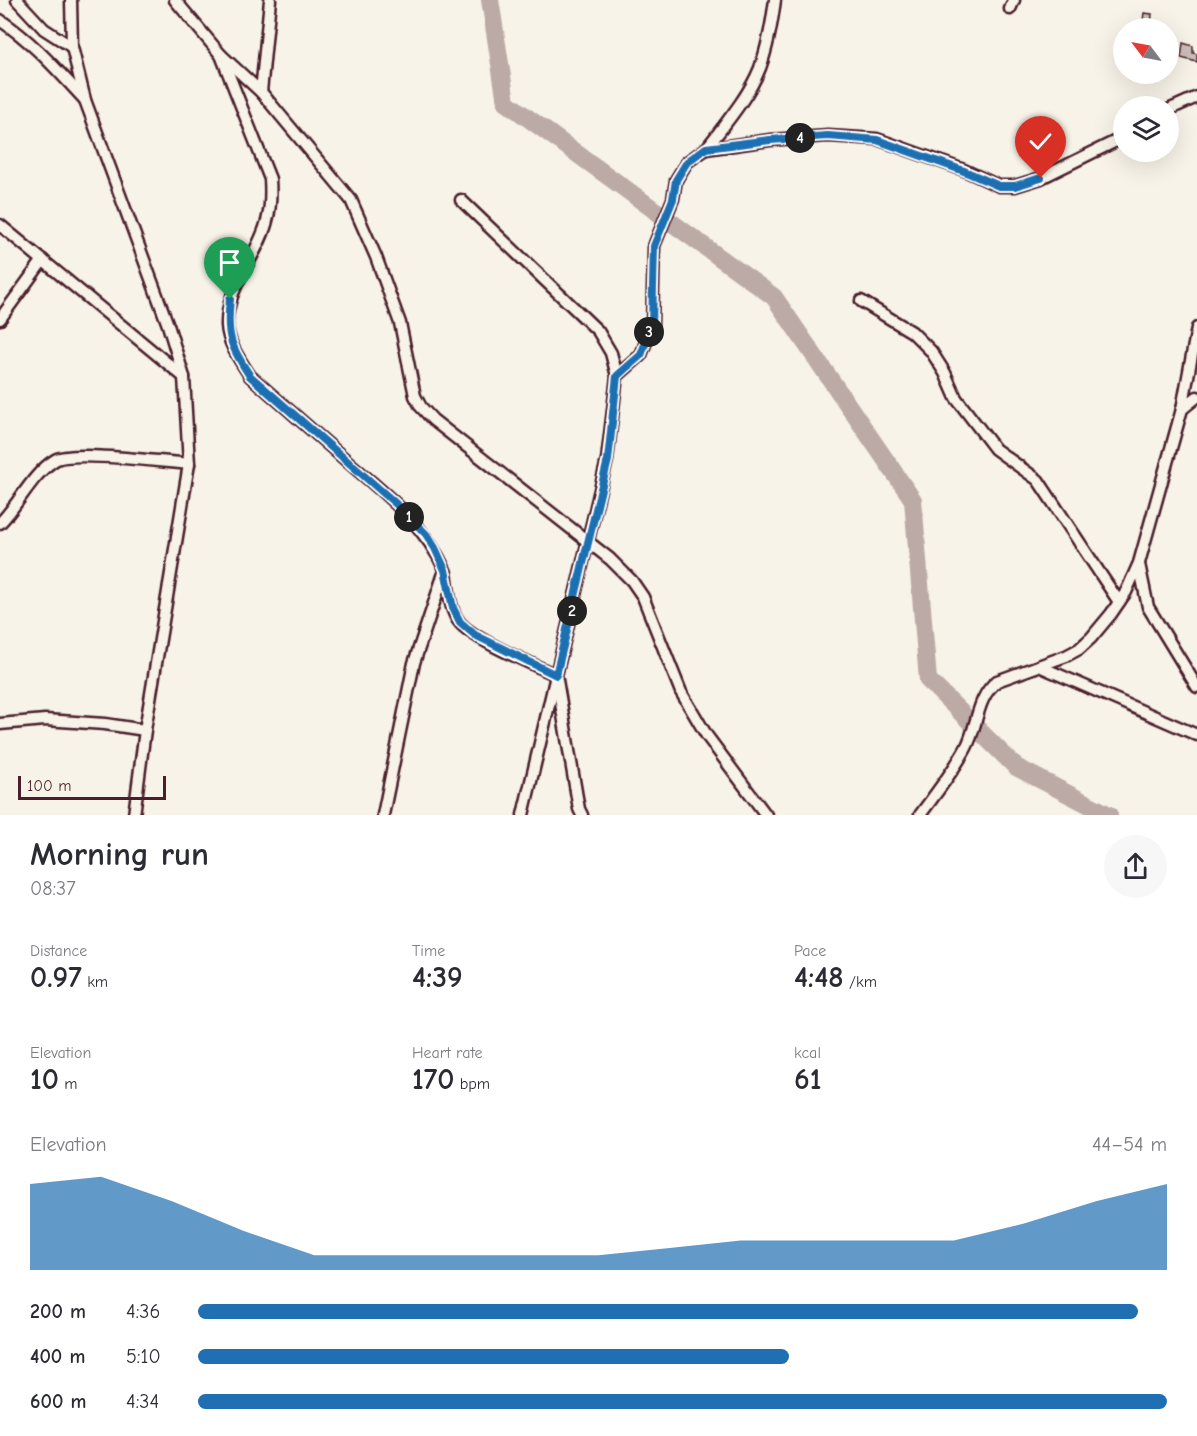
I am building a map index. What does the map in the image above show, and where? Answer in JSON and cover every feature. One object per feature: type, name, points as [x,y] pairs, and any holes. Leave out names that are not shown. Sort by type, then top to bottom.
[{"type":"street","points":[[16,0],[44,29],[72,47]]},
{"type":"street","points":[[71,0],[72,47],[86,100],[168,325],[184,377],[189,464],[145,730],[134,815]]},
{"type":"street","points":[[175,0],[221,55],[261,92],[351,200],[376,257],[400,323],[415,396],[421,407],[433,420],[610,559],[632,581],[643,597],[681,692],[707,736],[766,815]]},
{"type":"street","points":[[261,92],[270,0]]},
{"type":"street","points":[[617,376],[641,355],[652,326],[654,246],[673,199],[676,180],[687,162],[706,148],[733,114],[759,69],[776,0]]},
{"type":"street","points":[[0,20],[20,33],[86,100]]},
{"type":"street","points":[[221,55],[270,179],[271,201],[267,223],[230,299],[227,326],[234,352],[250,376],[395,503],[418,526],[435,548],[445,570],[453,608],[460,622],[475,635],[556,675]]},
{"type":"street","points":[[1179,105],[1197,97]]},
{"type":"street","points":[[706,148],[816,137],[877,140],[999,186],[1015,186],[1041,178],[1113,142]]},
{"type":"street","points":[[461,200],[598,331],[611,353],[617,376],[608,460],[523,815]]},
{"type":"street","points":[[0,225],[184,377]]},
{"type":"street","points":[[0,319],[44,260]]},
{"type":"street","points":[[861,301],[912,332],[930,351],[945,373],[956,398],[995,449],[1038,480],[1119,602]]},
{"type":"street","points":[[921,815],[965,751],[989,687],[997,681],[1079,648],[1091,638],[1119,602],[1139,563],[1182,410],[1197,328]]},
{"type":"street","points":[[1182,410],[1197,397]]},
{"type":"street","points":[[0,523],[43,470],[57,458],[79,456],[189,464]]},
{"type":"street","points":[[1139,563],[1148,607],[1197,687]]},
{"type":"street","points":[[383,815],[414,663],[445,570]]},
{"type":"street","points":[[1039,666],[1197,735]]},
{"type":"street","points":[[556,675],[579,809],[582,815]]},
{"type":"street","points":[[0,724],[45,720],[105,724],[145,730]]},
{"type":"building","points":[[1144,13],[1152,14],[1152,18],[1143,18]]},
{"type":"building","points":[[1183,43],[1193,46],[1193,53],[1197,54],[1197,62],[1181,58]]},
{"type":"waterway","points":[[490,0],[506,102],[774,297],[913,500],[928,680],[1016,767],[1109,815]]},
{"type":"route","points":[[230,299],[227,326],[234,352],[250,376],[395,503],[426,534],[445,570],[453,608],[460,622],[475,635],[556,675],[608,460],[617,376],[641,355],[652,326],[654,246],[673,199],[676,180],[687,162],[706,148],[828,136],[877,140],[999,186],[1015,186],[1041,178]]}]
